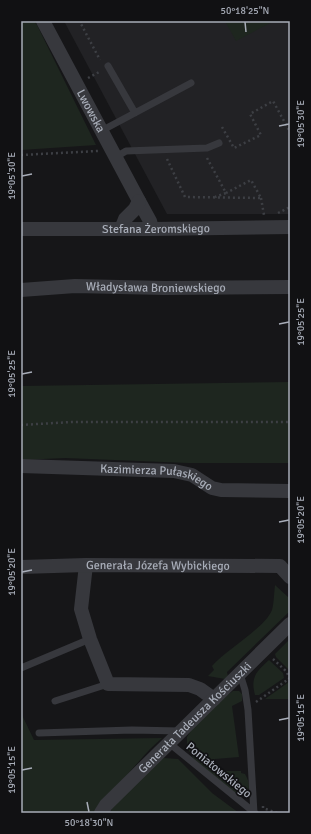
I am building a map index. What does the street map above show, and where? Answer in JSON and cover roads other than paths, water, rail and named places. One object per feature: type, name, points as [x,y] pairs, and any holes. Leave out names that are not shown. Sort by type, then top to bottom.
[{"type":"street","name":"Lwowska","points":[[43,21],[150,221],[152,229]]},
{"type":"street","points":[[121,229],[125,219],[135,209],[138,201]]},
{"type":"street","name":"Stefana Żeromskiego","points":[[21,229],[290,227]]},
{"type":"street","name":"Władysława Broniewskiego","points":[[21,290],[75,286],[165,288],[290,287]]},
{"type":"street","name":"Kazimierza Pułaskiego","points":[[21,466],[174,471],[192,475],[212,488],[221,490],[290,491]]},
{"type":"street","points":[[86,566],[81,609],[90,639],[108,684],[189,685],[200,688],[214,698]]},
{"type":"street","name":"Generała Józefa Wybickiego","points":[[21,567],[280,566],[290,577]]},
{"type":"street","name":"Generała Tadeusza Kościuszki","points":[[101,813],[106,805],[180,731],[290,624]]},
{"type":"lane","points":[[105,66],[135,113]]},
{"type":"lane","points":[[101,131],[191,83]]},
{"type":"lane","points":[[113,152],[207,148],[219,143]]},
{"type":"lane","points":[[21,668],[90,639]]},
{"type":"lane","points":[[240,674],[245,690],[249,716],[254,813]]},
{"type":"lane","points":[[55,701],[108,684]]},
{"type":"lane","points":[[39,733],[132,730],[180,731]]},
{"type":"lane","name":"Poniatowskiego","points":[[169,743],[254,813]]}]
